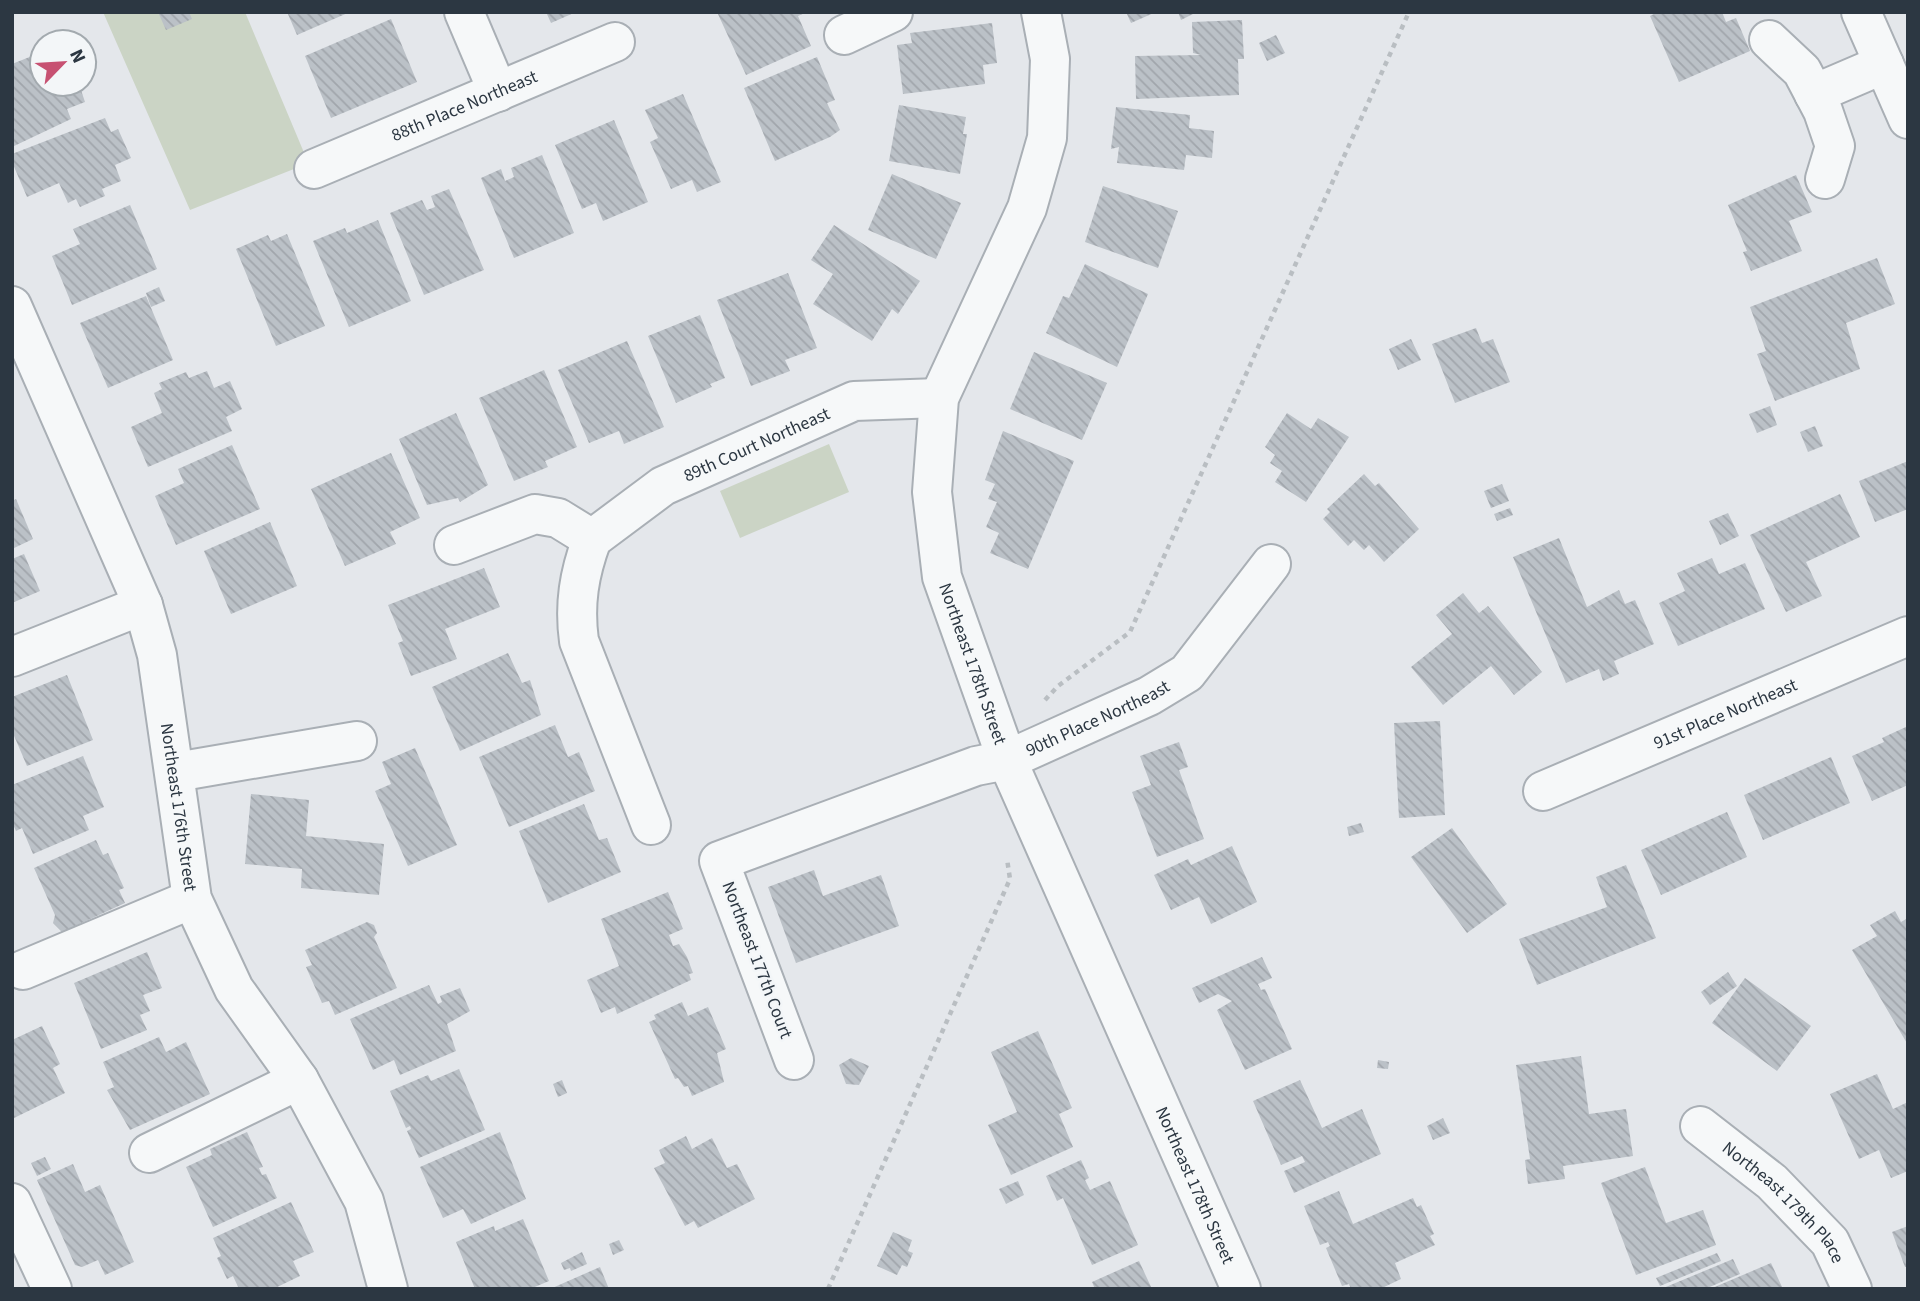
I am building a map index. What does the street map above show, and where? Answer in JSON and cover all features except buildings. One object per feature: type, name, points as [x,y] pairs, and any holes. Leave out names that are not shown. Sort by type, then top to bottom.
[{"type":"street","points":[[464,12],[498,92]]},
{"type":"street","points":[[844,35],[893,12]]},
{"type":"street","name":"Northeast 178th Street","points":[[1041,12],[1050,59],[1047,138],[1027,208],[939,398],[932,492],[942,578],[1241,1289]]},
{"type":"street","points":[[1861,12],[1895,74],[1908,119]]},
{"type":"street","points":[[1769,40],[1802,71],[1814,94],[1835,146],[1825,178]]},
{"type":"street","name":"88th Place Northeast","points":[[314,169],[615,43]]},
{"type":"street","points":[[1814,94],[1895,74]]},
{"type":"street","name":"Northeast 176th Street","points":[[12,306],[26,372],[144,605],[157,655],[176,772],[192,899],[234,989],[299,1080],[364,1201],[388,1289]]},
{"type":"street","name":"89th Court Northeast","points":[[593,539],[663,486],[855,401],[939,398]]},
{"type":"street","points":[[454,545],[536,514],[558,518],[593,539],[579,578],[576,614],[579,640],[651,825]]},
{"type":"street","name":"90th Place Northeast","points":[[719,861],[976,766],[1017,755],[1149,696],[1187,673],[1271,564]]},
{"type":"street","points":[[12,657],[144,605]]},
{"type":"street","name":"91st Place Northeast","points":[[1544,791],[1908,636]]},
{"type":"street","points":[[176,772],[356,741]]},
{"type":"street","name":"Northeast 177th Court","points":[[719,861],[794,1060]]},
{"type":"street","points":[[23,970],[192,899]]},
{"type":"street","points":[[149,1153],[299,1080]]},
{"type":"street","name":"Northeast 179th Place","points":[[1700,1126],[1772,1182],[1830,1242],[1852,1289]]},
{"type":"street","points":[[12,1203],[52,1289]]},
{"type":"path","points":[[1017,755],[1035,710],[1058,686],[1130,632],[1409,12]]},
{"type":"path","points":[[828,1289],[1010,879],[1007,856]]},
{"type":"green space","points":[[103,12],[245,12],[305,155],[298,158],[299,167],[190,210]]},
{"type":"green space","points":[[829,444],[849,492],[740,538],[720,491]]}]
